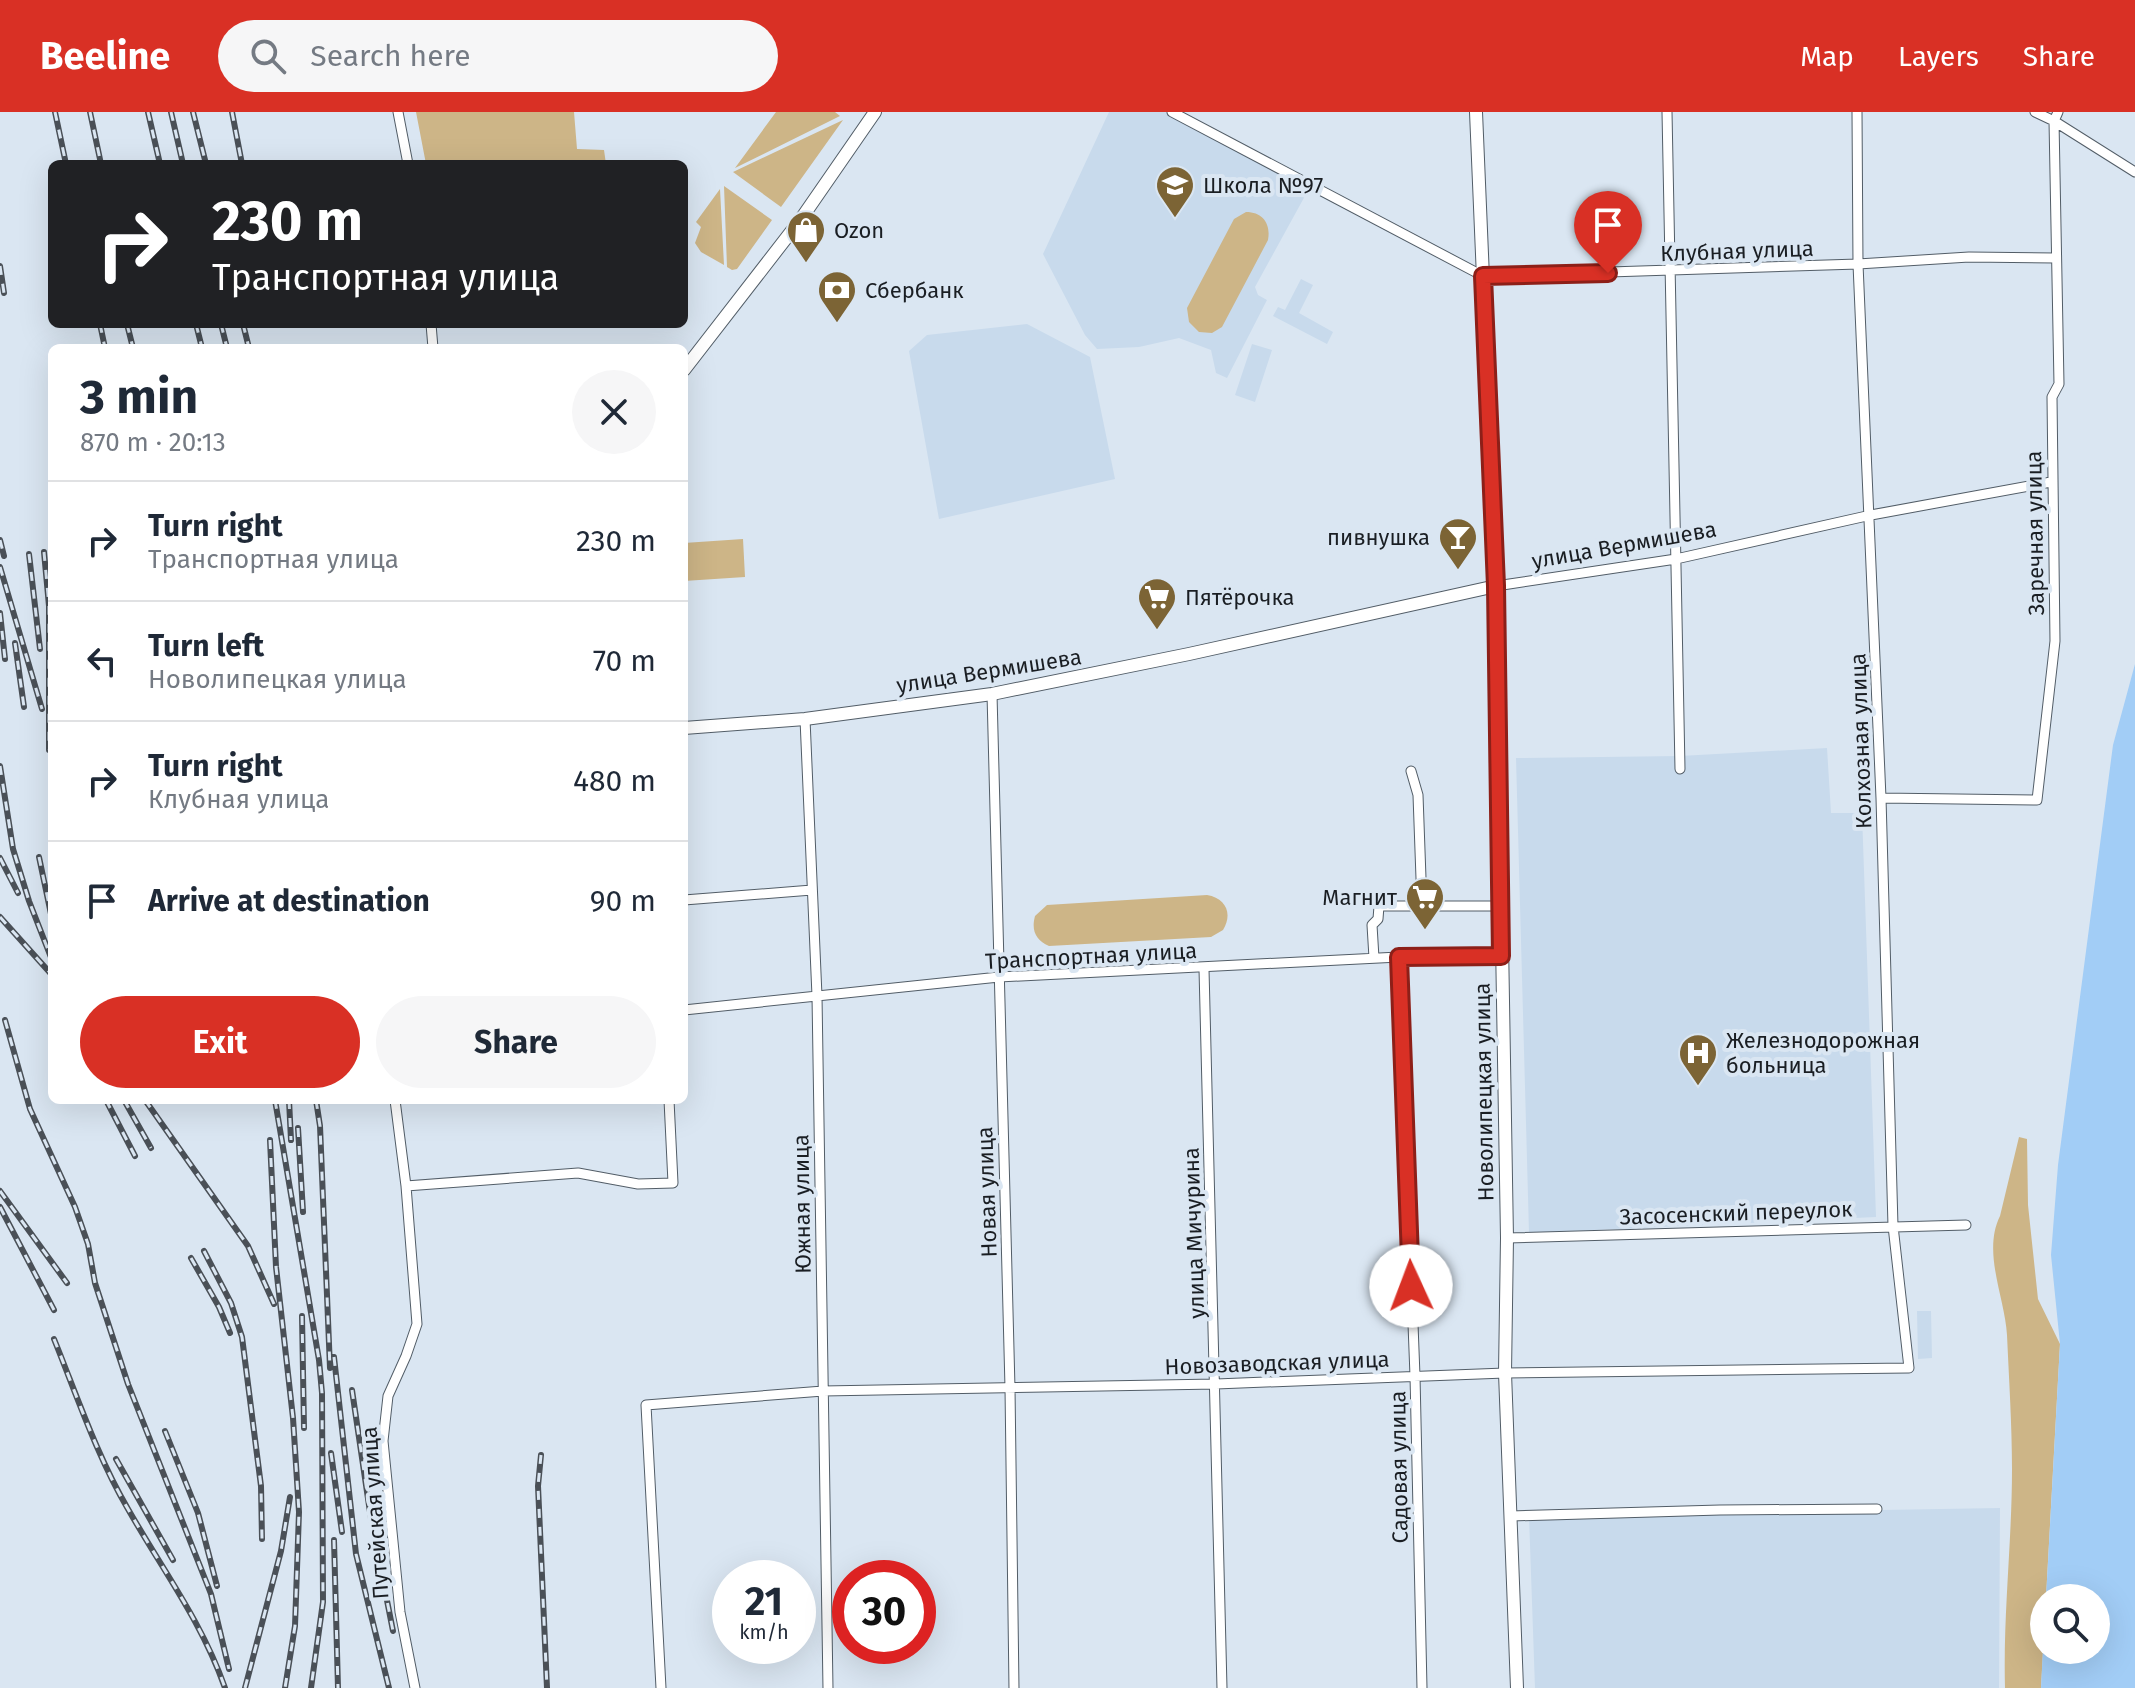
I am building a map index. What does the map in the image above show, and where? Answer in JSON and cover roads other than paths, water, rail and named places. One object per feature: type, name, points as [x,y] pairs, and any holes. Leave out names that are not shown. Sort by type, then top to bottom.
[{"type":"street","points":[[398,112],[407,160]]},
{"type":"street","points":[[688,365],[801,219],[875,112]]},
{"type":"street","name":"Новолипецкая улица","points":[[1476,112],[1496,586],[1507,1238],[1505,1373],[1517,1688]]},
{"type":"street","points":[[1667,112],[1680,769]]},
{"type":"street","name":"Колхозная улица","points":[[1857,112],[1858,264],[1865,461],[1871,515],[1893,1226],[1909,1368]]},
{"type":"street","points":[[2035,112],[2056,116],[2135,172]]},
{"type":"street","name":"Клубная улица","points":[[1180,114],[1483,276],[1858,264],[1969,257],[2055,258]]},
{"type":"street","name":"Заречная улица","points":[[1881,798],[2037,800],[2055,641],[2051,482],[2052,397],[2059,384],[2055,258],[2056,116]]},
{"type":"street","name":"улица Вермишева","points":[[688,728],[805,719],[992,694],[1496,586],[1676,559],[1871,515],[2051,482]]},
{"type":"street","name":"Новая улица","points":[[992,694],[1010,1388],[1014,1688]]},
{"type":"street","name":"Южная улица","points":[[805,719],[817,996],[828,1688]]},
{"type":"street","points":[[1411,771],[1418,795],[1422,906]]},
{"type":"street","points":[[688,900],[812,890]]},
{"type":"street","points":[[1374,958],[1372,925],[1378,919],[1379,906],[1501,906]]},
{"type":"street","name":"Транспортная улица","points":[[688,1010],[999,977],[1374,958],[1501,956]]},
{"type":"street","name":"Садовая улица","points":[[1399,957],[1415,1376],[1422,1688]]},
{"type":"street","name":"улица Мичурина","points":[[1204,969],[1222,1688]]},
{"type":"street","name":"Путейская улица","points":[[396,1104],[406,1186],[417,1324],[388,1396],[383,1441],[400,1612],[415,1688]]},
{"type":"street","points":[[406,1186],[578,1173],[638,1184],[673,1183],[669,1104]]},
{"type":"street","name":"Засосенский переулок","points":[[1507,1238],[1966,1225]]},
{"type":"street","name":"Новозаводская улица","points":[[661,1688],[646,1405],[823,1391],[1216,1384],[1505,1373],[1909,1368]]},
{"type":"street","points":[[1511,1516],[1877,1509]]},
{"type":"water","points":[[2135,664],[2135,1688],[2041,1688],[2042,1664],[2110,1664],[2110,1584],[2047,1584],[2060,1344],[2051,1255],[2058,1165],[2113,745]]},
{"type":"railway","points":[[55,112],[65,160]]},
{"type":"railway","points":[[90,112],[100,160]]},
{"type":"railway","points":[[148,112],[159,160]]},
{"type":"railway","points":[[171,112],[182,160]]},
{"type":"railway","points":[[193,112],[205,160]]},
{"type":"railway","points":[[232,112],[241,160]]},
{"type":"railway","points":[[0,266],[4,293]]},
{"type":"railway","points":[[101,328],[104,344]]},
{"type":"railway","points":[[128,328],[132,344]]},
{"type":"railway","points":[[197,328],[201,344]]},
{"type":"railway","points":[[222,328],[226,344]]},
{"type":"railway","points":[[244,328],[248,344]]},
{"type":"railway","points":[[0,540],[4,556]]},
{"type":"railway","points":[[44,552],[48,595]]},
{"type":"railway","points":[[29,554],[40,649]]},
{"type":"railway","points":[[0,567],[42,709]]},
{"type":"railway","points":[[0,613],[5,659]]},
{"type":"railway","points":[[15,643],[24,707]]},
{"type":"railway","points":[[0,766],[13,849],[48,950]]},
{"type":"railway","points":[[39,857],[48,900]]},
{"type":"railway","points":[[0,858],[18,893]]},
{"type":"railway","points":[[0,917],[48,971]]},
{"type":"railway","points":[[5,1020],[30,1109],[75,1207],[88,1244],[95,1283],[128,1384],[211,1594],[229,1669]]},
{"type":"railway","points":[[108,1104],[135,1156]]},
{"type":"railway","points":[[126,1104],[151,1148]]},
{"type":"railway","points":[[148,1104],[248,1246],[274,1304]]},
{"type":"railway","points":[[276,1104],[322,1393],[323,1602],[311,1688]]},
{"type":"railway","points":[[289,1104],[291,1140]]},
{"type":"railway","points":[[317,1104],[330,1368]]},
{"type":"railway","points":[[298,1128],[303,1212]]},
{"type":"railway","points":[[270,1140],[276,1267],[293,1418],[299,1512],[295,1626],[285,1688]]},
{"type":"railway","points":[[0,1191],[67,1283]]},
{"type":"railway","points":[[0,1207],[54,1310]]},
{"type":"railway","points":[[204,1251],[231,1303],[242,1337],[261,1486],[262,1539]]},
{"type":"railway","points":[[191,1258],[230,1333]]},
{"type":"railway","points":[[302,1316],[304,1428]]},
{"type":"railway","points":[[54,1339],[107,1468],[193,1618],[225,1688]]},
{"type":"railway","points":[[334,1357],[356,1554],[389,1688]]},
{"type":"railway","points":[[352,1390],[371,1519],[393,1631]]},
{"type":"railway","points":[[165,1431],[198,1513],[217,1586]]},
{"type":"railway","points":[[331,1453],[342,1532]]},
{"type":"railway","points":[[541,1455],[538,1486],[547,1688]]},
{"type":"railway","points":[[116,1459],[173,1560]]},
{"type":"railway","points":[[245,1688],[281,1551],[290,1497]]},
{"type":"railway","points":[[334,1540],[338,1688]]},
{"type":"place","name":"Школа №97","points":[[1175,219]]},
{"type":"place","name":"Ozon","points":[[806,264]]},
{"type":"place","name":"Сбербанк","points":[[837,324]]},
{"type":"place","name":"пивнушка","points":[[1458,571]]},
{"type":"place","name":"Пятёрочка","points":[[1157,631]]},
{"type":"place","name":"Магнит","points":[[1425,931]]},
{"type":"place","name":"Железнодорожная больница","points":[[1698,1087]]}]
